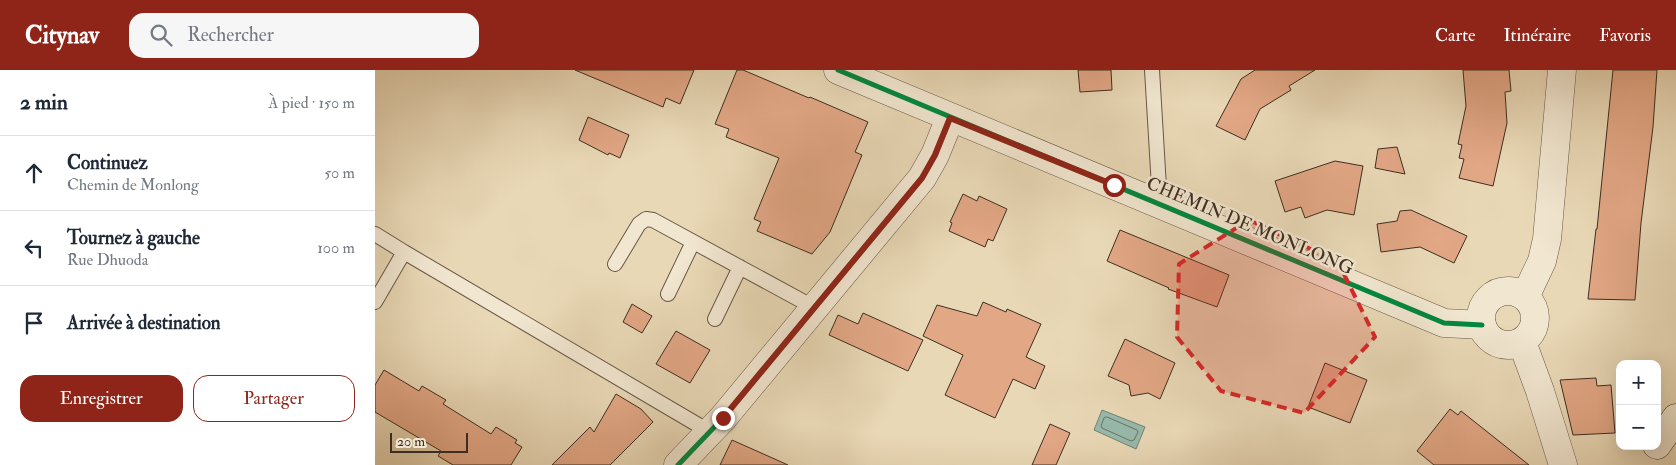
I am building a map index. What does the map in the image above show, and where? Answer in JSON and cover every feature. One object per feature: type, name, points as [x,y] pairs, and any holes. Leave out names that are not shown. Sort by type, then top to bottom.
[{"type":"street","points":[[1525,297],[1542,261],[1547,239],[1562,70]]},
{"type":"street","name":"CHEMIN DE MONLONG","points":[[842,71],[950,118],[1444,323],[1482,325]]},
{"type":"street","points":[[678,465],[709,432],[815,308],[922,178],[935,155],[950,118]]},
{"type":"street","points":[[1510,291],[1525,297],[1535,310],[1535,324],[1532,332],[1522,342],[1514,346],[1497,344],[1490,339],[1482,325],[1481,316],[1487,301],[1501,292],[1510,291]]},
{"type":"street","points":[[1522,342],[1540,391],[1563,465]]},
{"type":"street","points":[[1661,440],[1676,418]]},
{"type":"street","points":[[1645,465],[1654,450]]},
{"type":"lane","name":"CHEMIN DE MONLONG","points":[[1152,70],[1160,204]]},
{"type":"lane","points":[[615,264],[639,224],[646,219],[653,220],[815,308]]},
{"type":"lane","points":[[375,234],[709,432]]},
{"type":"lane","points":[[668,294],[693,242]]},
{"type":"lane","points":[[375,302],[404,252]]},
{"type":"lane","points":[[715,319],[740,267]]},
{"type":"highlighted area","points":[[1249,220],[1338,262],[1375,337],[1304,413],[1221,391],[1177,337],[1179,264]]},
{"type":"water","points":[[1102,410],[1145,427],[1136,449],[1094,430]]},
{"type":"building","points":[[575,70],[694,70],[680,104],[666,98],[663,107]]},
{"type":"building","points":[[737,70],[743,70],[868,122],[855,152],[862,155],[830,232],[812,254],[757,231],[761,222],[754,219],[779,158],[726,137],[729,129],[715,124]]},
{"type":"building","points":[[1078,70],[1111,70],[1112,90],[1080,92]]},
{"type":"building","points":[[1255,70],[1315,70],[1289,86],[1291,90],[1260,109],[1245,140],[1216,126],[1241,79]]},
{"type":"building","points":[[1463,70],[1509,70],[1511,91],[1505,92],[1507,123],[1493,186],[1459,178],[1464,159],[1459,158],[1462,145],[1458,144],[1466,106]]},
{"type":"building","points":[[1613,70],[1657,70],[1635,300],[1588,299]]},
{"type":"building","points":[[588,117],[629,135],[620,158],[609,153],[608,155],[579,140]]},
{"type":"building","points":[[1397,147],[1405,174],[1375,168],[1378,149]]},
{"type":"building","points":[[1335,161],[1363,166],[1354,215],[1327,210],[1305,218],[1301,207],[1285,212],[1275,181]]},
{"type":"building","points":[[963,194],[977,201],[979,196],[1007,209],[993,241],[988,239],[985,247],[949,231],[952,223],[950,222]]},
{"type":"building","points":[[1411,210],[1467,236],[1454,263],[1420,247],[1381,252],[1377,224],[1397,221],[1400,211]]},
{"type":"building","points":[[1120,230],[1229,275],[1217,307],[1168,289],[1107,261]]},
{"type":"building","points":[[983,302],[1006,312],[1007,309],[1041,324],[1026,357],[1045,366],[1035,389],[1013,379],[995,418],[945,395],[963,355],[923,336],[937,305],[977,316]]},
{"type":"building","points":[[632,304],[652,316],[642,333],[623,322]]},
{"type":"building","points":[[863,313],[923,340],[908,371],[829,335],[838,315],[858,324]]},
{"type":"building","points":[[676,331],[710,350],[690,383],[656,364]]},
{"type":"building","points":[[1125,339],[1175,363],[1160,399],[1148,393],[1131,396],[1129,385],[1108,376]]},
{"type":"building","points":[[1325,363],[1367,380],[1350,423],[1308,407]]},
{"type":"building","points":[[384,370],[419,391],[422,386],[446,400],[443,404],[491,434],[496,427],[517,440],[515,443],[522,447],[511,465],[453,465],[438,456],[441,451],[375,412],[375,385]]},
{"type":"building","points":[[1596,378],[1597,386],[1611,385],[1615,433],[1573,435],[1560,380]]},
{"type":"building","points":[[616,394],[641,409],[653,422],[610,465],[552,465],[590,427],[594,432]]},
{"type":"building","points":[[1450,409],[1458,415],[1461,411],[1529,465],[1434,465],[1417,451]]},
{"type":"building","points":[[1050,424],[1070,433],[1056,465],[1032,465]]},
{"type":"building","points":[[732,440],[788,465],[720,465]]},
{"type":"cycle path","points":[[838,70],[1444,323],[1482,325]]},
{"type":"cycle path","points":[[678,465],[723,418],[922,178],[935,155],[950,118]]},
{"type":"route","points":[[723,418],[922,178],[935,155],[950,118],[1114,185]]}]
